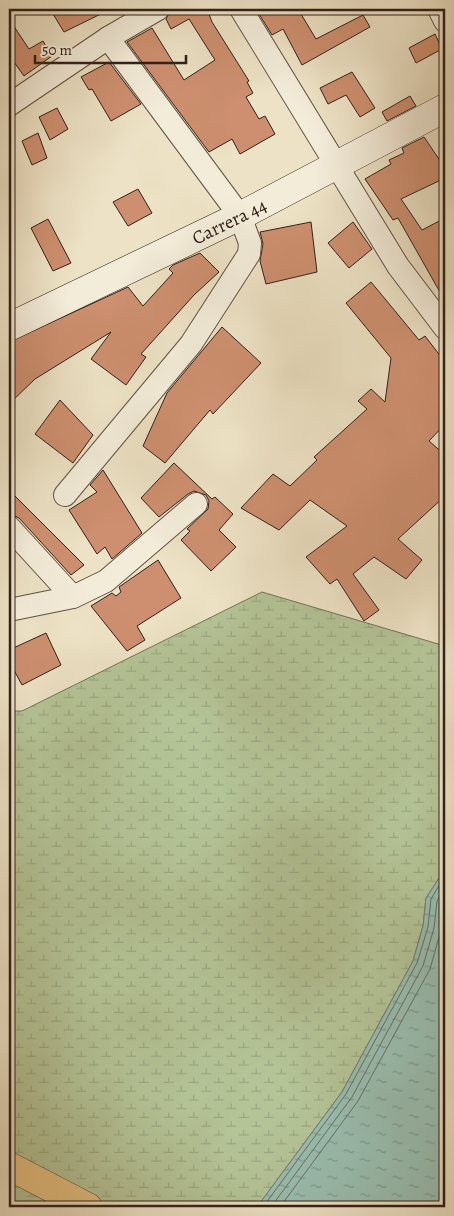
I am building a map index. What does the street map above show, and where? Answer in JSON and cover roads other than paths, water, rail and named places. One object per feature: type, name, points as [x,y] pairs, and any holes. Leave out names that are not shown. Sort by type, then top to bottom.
[{"type":"main road","name":"Carrera 44","points":[[9,327],[240,216],[445,108]]},
{"type":"main road","points":[[9,1166],[88,1207]]},
{"type":"street","points":[[9,105],[108,38],[158,9]]},
{"type":"street","points":[[241,9],[398,266],[445,328]]},
{"type":"street","points":[[439,9],[445,21]]},
{"type":"street","points":[[65,495],[191,344],[250,254],[250,244],[240,216],[108,38]]},
{"type":"street","points":[[9,610],[73,597],[106,581],[196,504]]},
{"type":"street","points":[[9,527],[73,597]]},
{"type":"water","points":[[445,869],[445,1207],[257,1207],[342,1092],[413,961],[423,926],[426,898]]}]
